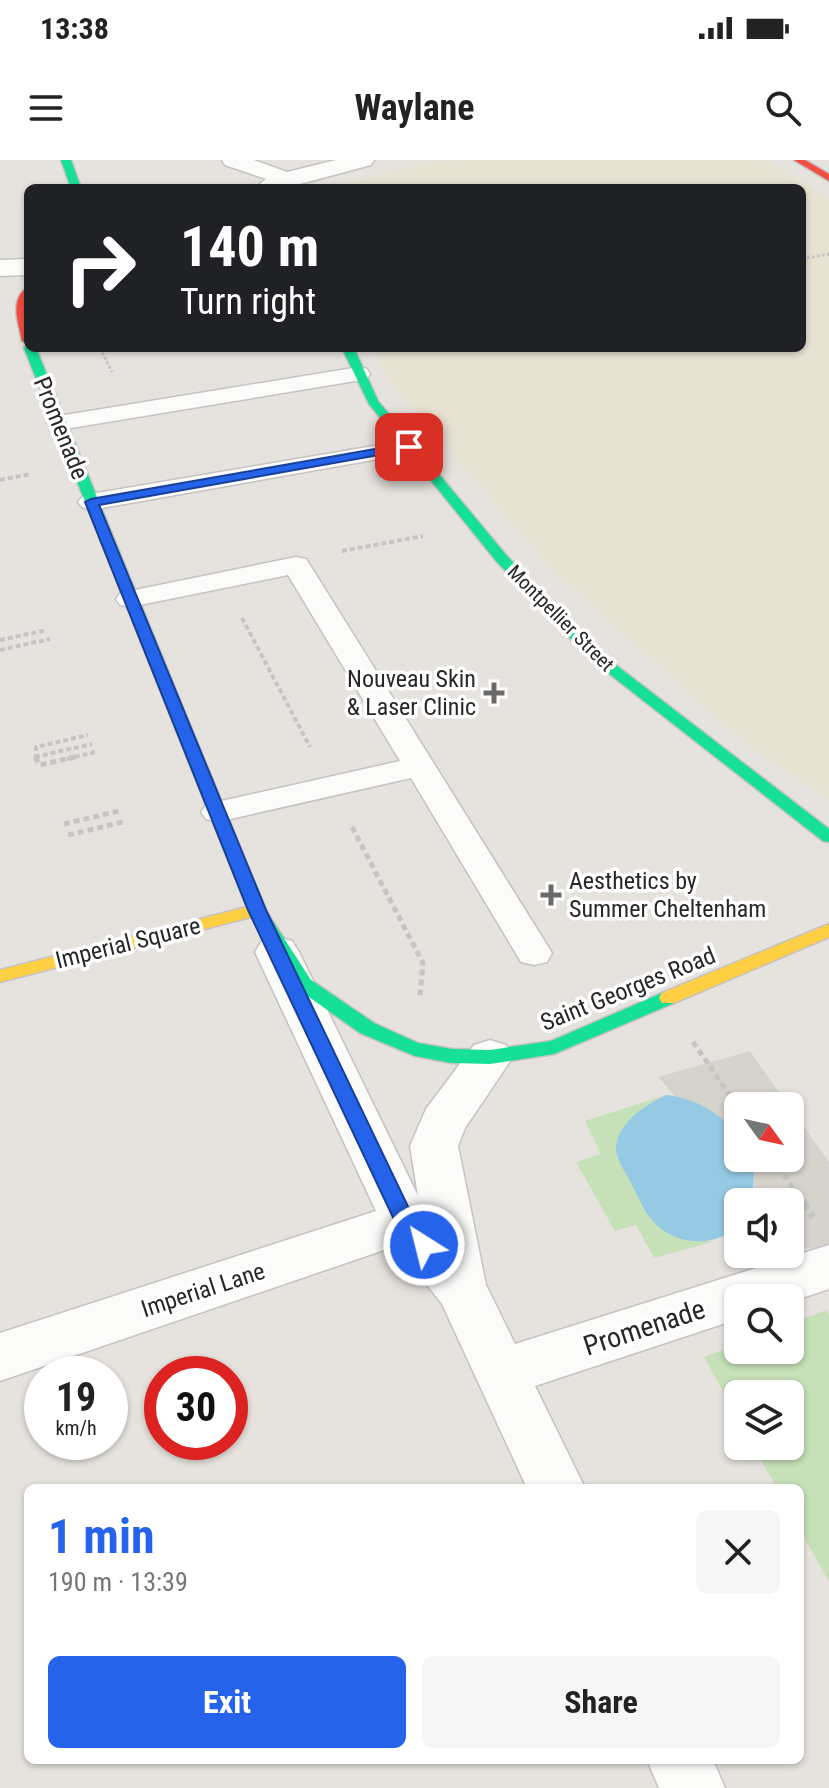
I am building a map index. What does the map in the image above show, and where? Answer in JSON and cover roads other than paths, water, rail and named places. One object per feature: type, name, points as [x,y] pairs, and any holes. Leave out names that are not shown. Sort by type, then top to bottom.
[{"type":"street","points":[[66,160],[75,184]]},
{"type":"street","points":[[233,160],[276,183],[363,160]]},
{"type":"street","points":[[799,160],[829,178]]},
{"type":"street","points":[[0,268],[24,267]]},
{"type":"street","points":[[16,301],[24,328]]},
{"type":"street","name":"Promenade","points":[[32,352],[257,910],[406,1222],[462,1290],[504,1372],[554,1484]]},
{"type":"street","name":"Montpellier Street","points":[[350,352],[373,402],[409,447],[502,559],[594,655],[829,837]]},
{"type":"street","name":"Imperial Square","points":[[0,976],[257,910]]},
{"type":"street","name":"Saint Georges Road","points":[[257,910],[305,985],[367,1028],[415,1049],[452,1056],[490,1057],[554,1047],[829,930]]},
{"type":"street","points":[[462,1290],[434,1146],[443,1122],[490,1057]]},
{"type":"street","name":"Imperial Lane","points":[[0,1357],[406,1222]]},
{"type":"street","name":"Promenade","points":[[504,1372],[825,1260]]},
{"type":"street","points":[[682,1764],[692,1788]]},
{"type":"lane","points":[[59,423],[359,374]]},
{"type":"lane","points":[[91,502],[409,447]]},
{"type":"lane","points":[[130,599],[296,565],[534,953]]},
{"type":"lane","points":[[217,812],[421,766]]},
{"type":"water","points":[[666,1095],[676,1096],[706,1108],[724,1120],[724,1172],[754,1172],[753,1188],[724,1188],[724,1235],[706,1241],[682,1239],[660,1228],[645,1210],[617,1156],[616,1147],[622,1129],[642,1109]]},
{"type":"place","name":"Nouveau Skin & Laser Clinic","points":[[494,693]]},
{"type":"place","name":"Aesthetics by Summer Cheltenham","points":[[551,895]]}]
